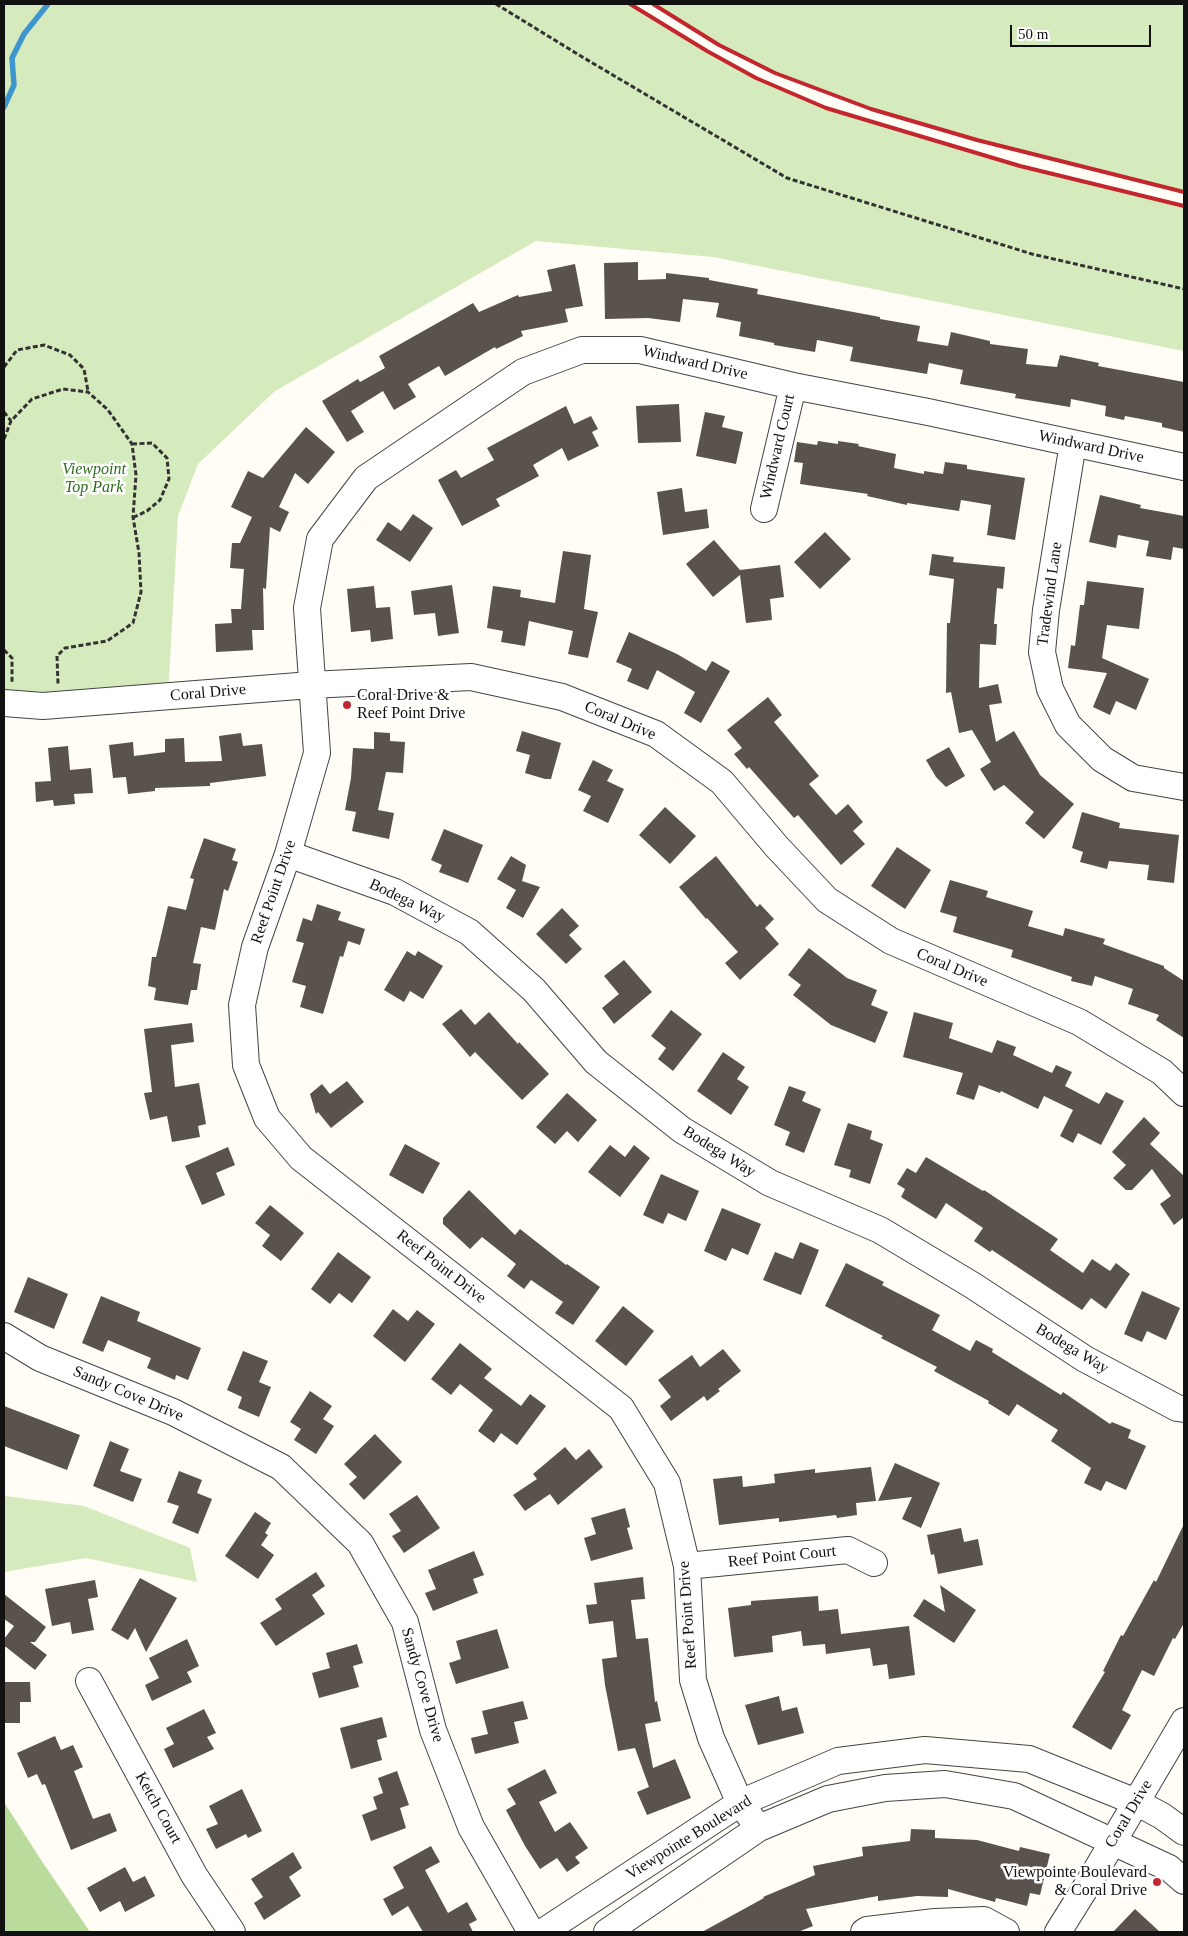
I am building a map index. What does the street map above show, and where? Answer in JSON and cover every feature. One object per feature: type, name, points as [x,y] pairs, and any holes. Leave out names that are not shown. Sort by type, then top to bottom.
[{"type":"street","name":"Windward Drive","points":[[311,685],[307,608],[320,539],[366,478],[524,372],[582,350],[640,350],[793,386],[928,412],[1184,467]]},
{"type":"street","name":"Windward Court","points":[[764,509],[793,386]]},
{"type":"street","name":"Tradewind Lane","points":[[1073,443],[1045,618],[1042,652],[1050,689],[1068,725],[1102,759],[1133,778],[1184,787]]},
{"type":"street","name":"Coral Drive","points":[[8,703],[43,706],[311,685],[471,677],[562,697],[656,734],[722,782],[777,847],[827,900],[892,941],[1079,1022],[1162,1072],[1184,1092]]},
{"type":"street","name":"Reef Point Drive","points":[[311,685],[316,754],[288,854],[255,947],[242,1005],[246,1065],[267,1118],[301,1158],[621,1408],[667,1483],[687,1566],[693,1680],[711,1738],[740,1803],[760,1828]]},
{"type":"street","name":"Bodega Way","points":[[288,854],[394,892],[469,932],[534,990],[596,1062],[682,1130],[770,1183],[880,1230],[972,1285],[1085,1359],[1177,1408],[1184,1409]]},
{"type":"street","name":"Sandy Cove Drive","points":[[4,1336],[40,1358],[173,1412],[281,1467],[360,1543],[405,1622],[433,1730],[471,1828],[531,1932]]},
{"type":"street","name":"Reef Point Court","points":[[687,1566],[848,1550],[874,1563]]},
{"type":"street","name":"Ketch Court","points":[[88,1681],[194,1875],[232,1932]]},
{"type":"street","name":"Coral Drive","points":[[1058,1932],[1184,1721]]},
{"type":"street","name":"Viewpointe Boulevard","points":[[543,1932],[740,1803],[838,1761],[925,1750],[1029,1759],[1136,1802],[1162,1816],[1184,1832]]},
{"type":"street","name":"Viewpointe Boulevard","points":[[607,1932],[760,1828],[828,1799],[885,1788],[945,1784],[1014,1796],[1170,1868],[1184,1881]]},
{"type":"street","points":[[864,1932],[867,1930],[935,1922],[984,1920],[1006,1932]]},
{"type":"path","points":[[496,4],[579,56],[787,178],[1032,254],[1184,289]]},
{"type":"path","points":[[4,367],[17,350],[44,345],[70,355],[84,369],[88,392]]},
{"type":"path","points":[[4,439],[11,421],[32,399],[62,389],[88,392],[108,410],[132,444],[136,475],[133,517],[139,553],[141,592],[133,624],[107,641],[65,648],[57,656],[59,704]]},
{"type":"path","points":[[4,412],[11,421]]},
{"type":"path","points":[[132,444],[152,443],[167,458],[169,479],[160,500],[147,511],[133,517]]},
{"type":"path","points":[[4,650],[12,658],[8,703]]},
{"type":"green space","name":"Viewpoint Top Park","points":[[4,4],[630,4],[707,51],[756,78],[826,108],[1020,166],[1184,206],[1184,351],[713,257],[536,241],[275,391],[198,464],[178,516],[168,696],[4,703]]},
{"type":"green space","points":[[653,4],[1184,4],[1184,192],[977,140],[871,109],[775,73],[719,45]]},
{"type":"green space","points":[[4,1496],[84,1506],[190,1548],[197,1582],[86,1558],[4,1572]]},
{"type":"green space","points":[[4,1802],[39,1857],[90,1932],[4,1932]]},
{"type":"building","points":[[638,262],[638,280],[666,279],[666,273],[709,278],[709,280],[758,289],[757,294],[920,326],[917,341],[948,346],[951,332],[990,341],[990,344],[1028,349],[1026,364],[1057,367],[1060,355],[1099,363],[1098,366],[1184,382],[1184,432],[1162,427],[1162,423],[1125,416],[1124,420],[1105,416],[1106,406],[1071,399],[1070,407],[1015,398],[1016,394],[960,384],[963,370],[929,363],[927,374],[850,361],[853,347],[817,340],[815,352],[774,345],[774,343],[739,336],[741,322],[716,317],[719,303],[683,299],[680,322],[648,318],[605,319],[604,263]]},
{"type":"building","points":[[575,264],[583,306],[565,309],[568,322],[521,331],[523,336],[496,349],[495,347],[445,376],[439,366],[408,384],[416,397],[394,410],[383,391],[351,411],[364,432],[347,442],[322,401],[358,379],[360,382],[385,368],[379,356],[473,303],[479,312],[518,295],[519,297],[552,291],[547,270]]},
{"type":"building","points":[[679,404],[681,442],[638,443],[636,406]]},
{"type":"building","points":[[566,406],[574,424],[591,416],[598,429],[592,432],[599,446],[568,461],[562,448],[533,465],[539,476],[496,499],[500,506],[462,526],[438,480],[456,470],[461,478],[494,460],[487,448]]},
{"type":"building","points":[[705,412],[725,416],[722,427],[743,432],[736,464],[696,456]]},
{"type":"building","points":[[306,427],[335,452],[308,484],[295,473],[279,507],[289,512],[280,532],[270,527],[266,589],[263,588],[264,630],[252,630],[253,650],[216,652],[215,624],[232,623],[231,609],[241,609],[244,569],[230,568],[232,543],[240,543],[252,517],[231,507],[248,471],[263,478]]},
{"type":"building","points":[[818,441],[838,444],[838,441],[859,444],[858,446],[896,454],[894,468],[924,474],[924,471],[943,474],[945,462],[967,465],[967,469],[1025,478],[1015,540],[987,535],[991,505],[961,500],[959,511],[907,503],[907,505],[867,496],[868,494],[800,484],[803,463],[794,462],[797,442],[817,445]]},
{"type":"building","points":[[682,488],[685,512],[707,509],[709,528],[663,535],[657,492]]},
{"type":"building","points":[[1100,495],[1141,505],[1140,508],[1184,516],[1184,549],[1173,547],[1171,560],[1146,556],[1149,541],[1118,535],[1116,548],[1089,542]]},
{"type":"building","points":[[413,514],[433,528],[410,562],[376,540],[388,522],[401,531]]},
{"type":"building","points":[[825,532],[851,559],[820,589],[794,562]]},
{"type":"building","points":[[714,540],[740,570],[780,565],[784,597],[770,599],[772,620],[746,623],[740,575],[713,597],[686,564]]},
{"type":"building","points":[[563,551],[591,555],[584,609],[598,612],[588,658],[568,654],[573,631],[529,621],[525,646],[501,642],[503,631],[487,628],[493,586],[521,590],[520,597],[555,603]]},
{"type":"building","points":[[932,554],[954,557],[953,562],[1005,567],[1003,589],[997,588],[994,624],[997,624],[996,645],[980,644],[979,688],[998,684],[1002,703],[989,705],[996,742],[1014,731],[1040,775],[1074,804],[1044,839],[1025,823],[1034,812],[1004,785],[994,791],[980,769],[991,762],[972,730],[959,733],[951,692],[946,693],[947,623],[950,623],[954,579],[929,575]]},
{"type":"building","points":[[1087,581],[1144,588],[1139,629],[1107,625],[1102,658],[1149,679],[1136,710],[1116,701],[1110,715],[1093,707],[1107,673],[1068,668],[1071,645],[1075,646],[1080,605],[1084,605]]},
{"type":"building","points":[[452,585],[459,633],[438,636],[435,613],[414,615],[411,591]]},
{"type":"building","points":[[374,586],[376,608],[390,607],[393,639],[371,642],[370,630],[351,632],[347,589]]},
{"type":"building","points":[[629,632],[677,654],[706,671],[712,661],[730,671],[701,723],[684,713],[695,692],[657,670],[648,690],[627,681],[632,669],[616,662]]},
{"type":"building","points":[[768,697],[782,715],[774,722],[819,776],[809,784],[836,815],[848,804],[863,822],[853,831],[865,844],[841,865],[798,815],[794,818],[749,767],[747,769],[734,754],[742,748],[727,730]]},
{"type":"building","points":[[522,731],[561,743],[551,779],[525,773],[530,755],[516,751]]},
{"type":"building","points":[[374,732],[390,733],[390,741],[405,742],[403,773],[386,772],[378,810],[394,813],[389,839],[352,831],[356,812],[345,810],[351,778],[353,748],[374,749]]},
{"type":"building","points":[[241,733],[243,746],[262,744],[266,776],[210,783],[210,786],[155,788],[155,791],[128,794],[126,777],[113,778],[109,745],[133,742],[134,756],[165,752],[165,739],[184,738],[185,762],[222,761],[219,736]]},
{"type":"building","points":[[68,746],[70,770],[91,768],[93,793],[74,794],[75,804],[54,806],[53,800],[36,802],[35,782],[51,781],[48,748]]},
{"type":"building","points":[[949,747],[965,776],[946,787],[936,777],[926,760]]},
{"type":"building","points":[[593,760],[613,770],[607,781],[624,789],[608,823],[583,811],[591,796],[578,790]]},
{"type":"building","points":[[665,807],[696,836],[670,864],[639,835]]},
{"type":"building","points":[[1082,812],[1120,823],[1119,828],[1179,835],[1174,883],[1147,880],[1149,865],[1109,861],[1107,869],[1080,862],[1083,852],[1072,848]]},
{"type":"building","points":[[444,829],[483,845],[468,883],[439,872],[442,865],[431,860]]},
{"type":"building","points":[[204,838],[236,849],[232,860],[238,862],[228,891],[224,889],[215,930],[201,927],[193,963],[201,964],[197,990],[191,990],[188,1005],[154,1000],[156,988],[148,986],[152,957],[156,957],[168,906],[186,910],[194,879],[190,878]]},
{"type":"building","points":[[897,847],[931,870],[905,909],[871,886]]},
{"type":"building","points":[[511,856],[526,865],[522,881],[540,887],[523,918],[506,908],[516,890],[497,879]]},
{"type":"building","points":[[716,856],[757,907],[760,904],[774,919],[765,928],[779,944],[740,980],[725,963],[738,952],[706,919],[679,887]]},
{"type":"building","points":[[950,880],[988,891],[986,897],[1033,911],[1028,926],[1063,936],[1065,928],[1105,939],[1103,944],[1164,966],[1164,968],[1184,981],[1184,1038],[1156,1020],[1159,1015],[1128,1004],[1133,989],[1095,976],[1092,986],[1071,981],[1072,977],[1011,957],[1013,950],[953,932],[957,917],[940,912]]},
{"type":"building","points":[[317,904],[341,912],[338,920],[365,929],[360,945],[348,941],[343,957],[340,956],[323,1014],[300,1007],[306,986],[292,982],[304,943],[296,941],[303,918],[312,921]]},
{"type":"building","points":[[562,908],[579,926],[569,935],[582,949],[566,964],[536,934]]},
{"type":"building","points":[[809,948],[847,978],[877,990],[871,1005],[888,1012],[875,1043],[831,1025],[793,995],[801,985],[788,975]]},
{"type":"building","points":[[407,951],[415,956],[418,951],[443,966],[423,999],[410,991],[404,1002],[384,990]]},
{"type":"building","points":[[624,960],[652,992],[614,1024],[602,1008],[619,994],[604,976]]},
{"type":"building","points":[[461,1009],[475,1025],[489,1012],[549,1074],[522,1100],[475,1052],[470,1057],[442,1024]]},
{"type":"building","points":[[671,1010],[702,1034],[673,1071],[658,1059],[666,1048],[651,1036]]},
{"type":"building","points":[[914,1012],[953,1023],[949,1038],[992,1053],[997,1040],[1016,1047],[1013,1055],[1052,1073],[1056,1065],[1072,1072],[1065,1086],[1099,1104],[1106,1092],[1124,1101],[1101,1145],[1078,1133],[1073,1143],[1060,1136],[1073,1110],[1044,1096],[1038,1109],[1001,1091],[1000,1093],[979,1085],[974,1100],[956,1094],[963,1073],[903,1057]]},
{"type":"building","points":[[192,1023],[194,1042],[171,1045],[175,1087],[199,1083],[206,1124],[198,1126],[200,1137],[172,1142],[167,1116],[150,1120],[144,1093],[152,1092],[144,1029]]},
{"type":"building","points":[[723,1052],[745,1067],[737,1079],[749,1087],[731,1115],[697,1091]]},
{"type":"building","points":[[347,1081],[364,1102],[331,1128],[318,1112],[316,1114],[310,1094],[322,1084],[330,1094]]},
{"type":"building","points":[[789,1086],[806,1092],[802,1101],[821,1109],[804,1153],[785,1145],[790,1132],[774,1125]]},
{"type":"building","points":[[567,1093],[597,1120],[578,1142],[567,1131],[555,1144],[536,1127]]},
{"type":"building","points":[[1144,1117],[1160,1133],[1150,1144],[1184,1176],[1184,1217],[1174,1225],[1160,1204],[1171,1196],[1152,1169],[1132,1190],[1126,1190],[1113,1178],[1126,1165],[1112,1152]]},
{"type":"building","points":[[848,1123],[872,1131],[870,1139],[883,1144],[870,1184],[849,1177],[851,1170],[834,1165]]},
{"type":"building","points":[[405,1144],[440,1163],[423,1194],[389,1175]]},
{"type":"building","points":[[610,1145],[625,1157],[634,1145],[650,1158],[620,1197],[588,1172]]},
{"type":"building","points":[[228,1147],[235,1165],[216,1173],[225,1195],[202,1205],[185,1166]]},
{"type":"building","points":[[926,1157],[984,1190],[1058,1239],[1050,1250],[1083,1273],[1092,1259],[1110,1271],[1116,1263],[1130,1274],[1106,1309],[1091,1298],[1082,1310],[992,1250],[990,1252],[974,1241],[983,1228],[946,1203],[936,1219],[901,1197],[905,1189],[897,1184],[907,1168],[916,1173]]},
{"type":"building","points":[[661,1174],[699,1191],[686,1221],[668,1213],[663,1224],[643,1215]]},
{"type":"building","points":[[469,1190],[515,1235],[520,1229],[566,1265],[600,1287],[573,1325],[555,1313],[563,1302],[531,1280],[524,1289],[507,1276],[516,1264],[482,1237],[470,1249],[443,1224],[443,1218]]},
{"type":"building","points":[[270,1205],[304,1233],[281,1261],[262,1246],[270,1235],[255,1223]]},
{"type":"building","points":[[722,1208],[761,1224],[748,1255],[732,1248],[726,1261],[704,1251]]},
{"type":"building","points":[[800,1242],[819,1250],[801,1295],[763,1280],[775,1252],[793,1259]]},
{"type":"building","points":[[338,1252],[371,1277],[352,1303],[339,1293],[330,1304],[311,1289]]},
{"type":"building","points":[[846,1263],[884,1282],[882,1285],[940,1315],[932,1330],[970,1351],[976,1340],[993,1349],[992,1352],[1061,1395],[1063,1392],[1110,1424],[1112,1422],[1131,1430],[1128,1438],[1146,1446],[1126,1490],[1106,1481],[1101,1491],[1084,1483],[1091,1468],[1051,1441],[1058,1430],[1017,1404],[1009,1416],[988,1403],[989,1401],[934,1371],[937,1367],[825,1306]]},
{"type":"building","points":[[28,1277],[68,1294],[54,1329],[14,1312]]},
{"type":"building","points":[[1142,1291],[1180,1308],[1166,1340],[1147,1331],[1142,1342],[1124,1334]]},
{"type":"building","points":[[101,1296],[140,1312],[137,1321],[201,1348],[188,1380],[176,1375],[175,1380],[147,1368],[151,1358],[108,1340],[103,1352],[82,1343]]},
{"type":"building","points":[[623,1306],[654,1331],[626,1366],[595,1341]]},
{"type":"building","points":[[393,1309],[408,1321],[417,1310],[435,1324],[405,1362],[373,1336]]},
{"type":"building","points":[[460,1343],[492,1369],[484,1378],[521,1406],[530,1394],[546,1406],[517,1445],[501,1433],[494,1443],[478,1431],[493,1410],[460,1384],[451,1395],[431,1379]]},
{"type":"building","points":[[723,1349],[741,1371],[718,1389],[720,1391],[707,1401],[704,1396],[671,1421],[660,1406],[671,1397],[658,1380],[692,1355],[700,1367]]},
{"type":"building","points":[[243,1351],[268,1361],[259,1382],[271,1387],[259,1417],[238,1408],[242,1397],[227,1390]]},
{"type":"building","points":[[310,1391],[332,1406],[323,1419],[334,1426],[316,1454],[294,1440],[301,1429],[290,1422]]},
{"type":"building","points":[[4,1406],[80,1435],[67,1470],[4,1446]]},
{"type":"building","points":[[375,1434],[402,1462],[364,1500],[349,1484],[357,1477],[344,1464]]},
{"type":"building","points":[[110,1441],[129,1449],[120,1471],[142,1479],[133,1502],[93,1486]]},
{"type":"building","points":[[565,1447],[576,1460],[589,1449],[603,1467],[558,1505],[550,1494],[525,1511],[513,1495],[537,1479],[533,1474]]},
{"type":"building","points":[[895,1463],[940,1483],[921,1528],[902,1519],[912,1497],[878,1501]]},
{"type":"building","points":[[871,1467],[876,1501],[856,1503],[857,1515],[837,1518],[836,1515],[779,1522],[779,1518],[719,1525],[713,1479],[742,1476],[743,1487],[775,1483],[774,1474],[815,1469],[815,1473]]},
{"type":"building","points":[[179,1471],[202,1480],[197,1493],[212,1499],[198,1534],[172,1523],[179,1506],[167,1502]]},
{"type":"building","points":[[417,1495],[440,1528],[404,1553],[392,1536],[401,1531],[389,1514]]},
{"type":"building","points":[[625,1508],[630,1527],[627,1528],[633,1549],[591,1561],[584,1538],[596,1534],[591,1518]]},
{"type":"building","points":[[255,1512],[271,1523],[265,1533],[268,1535],[261,1545],[274,1555],[258,1579],[225,1556]]},
{"type":"building","points":[[1184,1524],[1184,1623],[1175,1639],[1173,1638],[1154,1676],[1142,1670],[1122,1710],[1131,1715],[1111,1750],[1072,1727],[1105,1672],[1103,1671],[1121,1635],[1123,1636],[1154,1580],[1156,1582]]},
{"type":"building","points":[[961,1528],[964,1542],[978,1539],[983,1565],[938,1574],[934,1554],[931,1555],[927,1535]]},
{"type":"building","points":[[474,1551],[484,1575],[473,1579],[478,1593],[433,1611],[425,1593],[436,1589],[428,1570]]},
{"type":"building","points":[[316,1572],[325,1586],[312,1595],[325,1614],[276,1646],[260,1623],[282,1609],[275,1599]]},
{"type":"building","points":[[643,1577],[645,1599],[631,1600],[636,1639],[648,1638],[655,1702],[657,1701],[661,1721],[645,1724],[653,1768],[675,1759],[691,1798],[647,1815],[637,1792],[649,1787],[635,1748],[618,1751],[605,1685],[602,1659],[617,1657],[613,1621],[589,1624],[586,1605],[597,1604],[594,1583]]},
{"type":"building","points":[[140,1578],[177,1598],[146,1652],[135,1628],[128,1640],[111,1630]]},
{"type":"building","points":[[95,1580],[98,1597],[88,1599],[94,1630],[72,1634],[70,1622],[52,1626],[45,1589]]},
{"type":"building","points":[[940,1585],[976,1610],[954,1643],[913,1616],[924,1599],[945,1612]]},
{"type":"building","points":[[4,1594],[46,1627],[35,1642],[30,1642],[47,1655],[35,1670],[4,1647],[4,1639],[14,1626],[4,1619]]},
{"type":"building","points":[[818,1596],[819,1611],[838,1609],[841,1634],[909,1626],[915,1675],[889,1679],[887,1664],[873,1666],[870,1648],[826,1654],[825,1644],[803,1646],[801,1631],[772,1636],[773,1652],[734,1657],[728,1608],[751,1605],[751,1601]]},
{"type":"building","points":[[497,1629],[509,1668],[456,1684],[449,1663],[461,1659],[456,1641]]},
{"type":"building","points":[[187,1639],[199,1666],[187,1672],[192,1682],[152,1701],[145,1685],[159,1678],[149,1658]]},
{"type":"building","points":[[357,1644],[363,1663],[353,1666],[359,1687],[319,1698],[312,1673],[330,1668],[326,1653]]},
{"type":"building","points":[[4,1682],[30,1682],[31,1702],[20,1702],[20,1723],[4,1723]]},
{"type":"building","points":[[779,1696],[782,1711],[797,1707],[804,1733],[758,1745],[745,1705]]},
{"type":"building","points":[[523,1701],[528,1719],[514,1722],[519,1743],[475,1754],[471,1738],[488,1734],[482,1711]]},
{"type":"building","points":[[204,1709],[216,1733],[207,1737],[214,1749],[173,1768],[164,1749],[174,1744],[166,1728]]},
{"type":"building","points":[[382,1717],[387,1737],[377,1740],[382,1760],[351,1769],[340,1728]]},
{"type":"building","points":[[55,1736],[61,1750],[73,1745],[83,1767],[74,1771],[93,1819],[110,1813],[117,1831],[71,1850],[45,1784],[42,1785],[37,1774],[28,1778],[17,1753]]},
{"type":"building","points":[[545,1769],[557,1793],[539,1802],[555,1832],[570,1822],[588,1848],[575,1857],[580,1863],[567,1872],[557,1858],[540,1869],[525,1846],[506,1810],[516,1804],[507,1789]]},
{"type":"building","points":[[397,1771],[409,1805],[400,1808],[406,1828],[371,1841],[362,1815],[377,1809],[373,1797],[383,1793],[378,1778]]},
{"type":"building","points":[[242,1789],[262,1831],[248,1838],[246,1834],[216,1849],[206,1829],[218,1824],[209,1806]]},
{"type":"building","points":[[911,1829],[935,1830],[935,1838],[977,1840],[1019,1851],[1020,1847],[1050,1854],[1040,1895],[1030,1893],[1027,1906],[996,1898],[995,1902],[948,1889],[948,1897],[917,1896],[878,1901],[878,1896],[806,1909],[813,1926],[798,1932],[702,1932],[763,1897],[815,1875],[813,1866],[863,1856],[862,1847],[910,1841]]},
{"type":"building","points":[[431,1846],[440,1862],[425,1870],[448,1913],[467,1902],[477,1920],[469,1924],[473,1932],[423,1932],[408,1906],[392,1916],[383,1899],[404,1888],[393,1867]]},
{"type":"building","points":[[293,1852],[302,1868],[289,1877],[301,1896],[264,1920],[254,1903],[263,1897],[251,1879]]},
{"type":"building","points":[[125,1867],[133,1882],[145,1876],[155,1896],[125,1912],[120,1901],[100,1912],[87,1888]]},
{"type":"building","points":[[1135,1909],[1160,1932],[1113,1932]]},
{"type":"waterway","points":[[4,107],[14,85],[12,58],[24,34],[48,4]]},
{"type":"railway","points":[[630,4],[707,51],[756,78],[826,108],[1020,166],[1184,206]]},
{"type":"railway","points":[[653,4],[719,45],[775,73],[871,109],[977,140],[1184,192]]},
{"type":"place","name":"Coral Drive & Reef Point Drive","points":[[347,705]]},
{"type":"place","name":"Viewpointe Boulevard & Coral Drive","points":[[1157,1882]]}]
